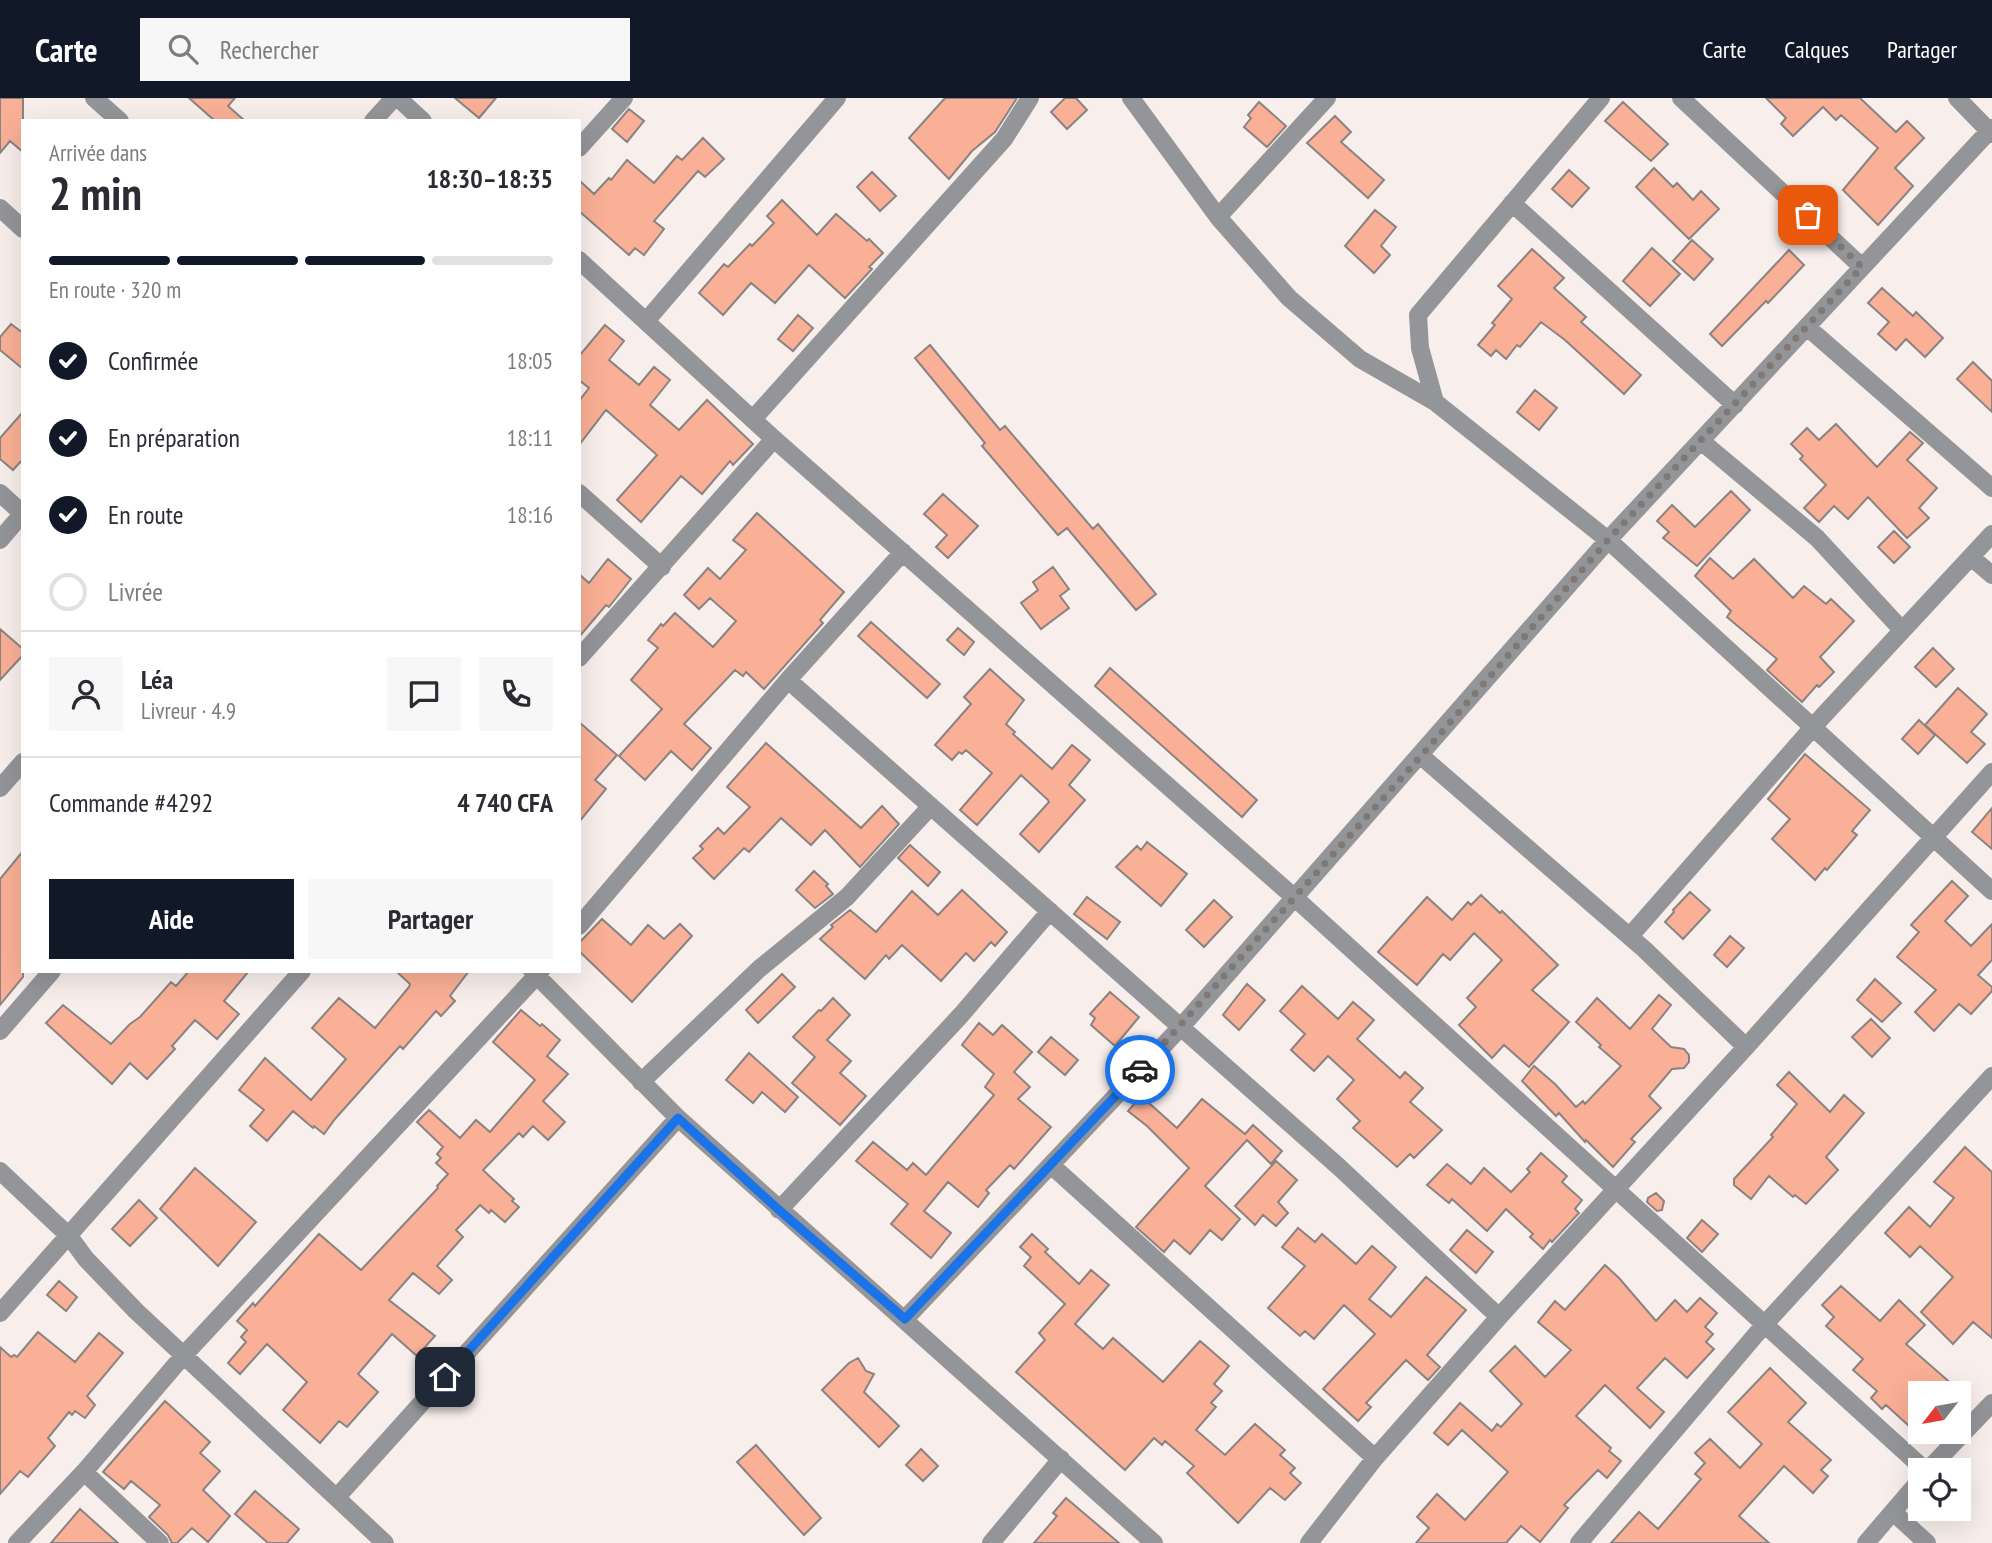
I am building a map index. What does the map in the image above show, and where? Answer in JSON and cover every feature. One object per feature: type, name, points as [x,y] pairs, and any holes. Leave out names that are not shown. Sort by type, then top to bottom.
[{"type":"street","points":[[94,98],[118,119]]},
{"type":"street","points":[[375,119],[396,98],[421,119]]},
{"type":"street","points":[[581,146],[624,98]]},
{"type":"street","points":[[647,320],[838,98]]},
{"type":"street","points":[[753,419],[1004,139],[1030,98]]},
{"type":"street","points":[[1131,98],[1218,217],[1289,298],[1360,359],[1435,402],[1608,540],[1992,891]]},
{"type":"street","points":[[1218,217],[1327,98]]},
{"type":"street","points":[[1435,402],[1420,348],[1418,315],[1601,98]]},
{"type":"street","points":[[1681,98],[1862,267]]},
{"type":"street","points":[[905,1319],[1180,1028],[1608,540],[1991,131],[1957,98]]},
{"type":"street","points":[[1512,204],[1735,405]]},
{"type":"street","points":[[0,208],[21,227]]},
{"type":"street","points":[[581,262],[774,439],[1295,898],[1615,1191],[1913,1458]]},
{"type":"street","points":[[1807,327],[1992,488]]},
{"type":"street","points":[[581,656],[774,439]]},
{"type":"street","points":[[1701,441],[1817,538],[1902,630]]},
{"type":"street","points":[[0,493],[21,512]]},
{"type":"street","points":[[581,495],[662,567]]},
{"type":"street","points":[[0,540],[21,516]]},
{"type":"street","points":[[1630,936],[1813,728],[1992,534]]},
{"type":"street","points":[[581,924],[788,680],[902,552]]},
{"type":"street","points":[[1971,557],[1992,575]]},
{"type":"street","points":[[788,680],[1339,1167],[1499,1317]]},
{"type":"street","points":[[1421,756],[1630,936],[1746,1047]]},
{"type":"street","points":[[0,788],[21,764]]},
{"type":"street","points":[[1308,1543],[1375,1458],[1499,1317],[1992,772]]},
{"type":"street","points":[[641,1083],[759,969],[846,897],[931,806]]},
{"type":"street","points":[[779,1210],[961,1015],[1050,911]]},
{"type":"street","points":[[0,1031],[50,973]]},
{"type":"street","points":[[0,1313],[300,973]]},
{"type":"street","points":[[16,1543],[84,1472],[184,1355],[536,973],[678,1118],[1154,1543]]},
{"type":"street","points":[[1579,1543],[1764,1325],[1992,1076]]},
{"type":"street","points":[[337,1497],[678,1118]]},
{"type":"street","points":[[1051,1165],[1375,1458]]},
{"type":"street","points":[[0,1171],[69,1236],[111,1286],[385,1543]]},
{"type":"street","points":[[1938,1458],[1992,1403]]},
{"type":"street","points":[[991,1543],[1061,1459]]},
{"type":"street","points":[[84,1472],[160,1543]]},
{"type":"street","points":[[1866,1543],[1908,1494]]},
{"type":"street","points":[[1893,1512],[1927,1543]]},
{"type":"building","points":[[0,98],[23,98],[21,150],[10,141],[0,153]]},
{"type":"building","points":[[189,98],[235,98],[228,106],[243,119],[213,119]]},
{"type":"building","points":[[455,98],[496,98],[479,118]]},
{"type":"building","points":[[945,98],[1017,98],[995,132],[972,151],[949,179],[909,138]]},
{"type":"building","points":[[1065,98],[1076,98],[1087,110],[1067,129],[1051,112]]},
{"type":"building","points":[[1766,98],[1860,98],[1896,132],[1907,121],[1924,138],[1895,168],[1913,186],[1878,225],[1843,190],[1878,148],[1841,115],[1836,120],[1823,107],[1793,136],[1781,124],[1786,118]]},
{"type":"building","points":[[1259,102],[1286,126],[1267,147],[1244,127],[1251,118],[1248,115]]},
{"type":"building","points":[[1623,102],[1668,144],[1651,161],[1605,121]]},
{"type":"building","points":[[629,109],[644,121],[627,142],[612,129]]},
{"type":"building","points":[[1335,116],[1351,132],[1341,142],[1384,180],[1368,198],[1307,143]]},
{"type":"building","points":[[703,138],[724,159],[705,177],[698,171],[654,221],[664,229],[644,255],[635,248],[629,255],[581,213],[581,182],[594,194],[609,178],[611,180],[627,160],[654,183],[677,156],[682,160]]},
{"type":"building","points":[[1654,168],[1673,187],[1677,183],[1693,200],[1701,191],[1719,209],[1689,239],[1636,187]]},
{"type":"building","points":[[1569,170],[1589,188],[1572,207],[1552,189]]},
{"type":"building","points":[[872,172],[896,196],[880,211],[857,187]]},
{"type":"building","points":[[782,200],[817,235],[836,214],[883,253],[845,298],[809,265],[775,303],[751,283],[723,315],[699,293],[724,264],[728,267],[774,223],[767,216]]},
{"type":"building","points":[[1375,210],[1396,227],[1381,246],[1390,255],[1374,273],[1345,246]]},
{"type":"building","points":[[1692,240],[1713,259],[1694,280],[1673,261]]},
{"type":"building","points":[[1652,248],[1680,274],[1650,306],[1623,281]]},
{"type":"building","points":[[1532,249],[1564,278],[1554,288],[1586,317],[1581,322],[1641,375],[1624,394],[1565,340],[1541,322],[1506,359],[1496,350],[1491,356],[1478,345],[1512,299],[1498,286]]},
{"type":"building","points":[[1789,250],[1804,265],[1722,346],[1710,334]]},
{"type":"building","points":[[1882,288],[1913,316],[1916,312],[1943,338],[1925,357],[1906,339],[1896,350],[1878,334],[1889,322],[1868,303]]},
{"type":"building","points":[[798,315],[813,328],[793,351],[778,339]]},
{"type":"building","points":[[11,324],[21,332],[21,367],[0,350],[0,337]]},
{"type":"building","points":[[605,325],[624,341],[609,360],[639,385],[654,367],[670,380],[650,405],[679,430],[707,400],[753,444],[733,465],[730,461],[702,494],[681,476],[641,522],[617,500],[657,455],[606,410],[581,442],[581,398],[589,388],[581,382],[581,354]]},
{"type":"building","points":[[930,345],[1000,430],[1005,426],[1093,529],[1098,524],[1156,594],[1136,610],[1067,528],[1058,535],[982,446],[985,443],[915,358]]},
{"type":"building","points":[[1973,362],[1992,381],[1992,412],[1957,379]]},
{"type":"building","points":[[1535,390],[1557,408],[1539,430],[1517,412]]},
{"type":"building","points":[[21,414],[21,461],[13,470],[0,459],[0,438]]},
{"type":"building","points":[[1836,424],[1877,467],[1910,432],[1923,443],[1907,460],[1937,488],[1919,508],[1929,518],[1907,538],[1868,497],[1848,519],[1834,506],[1819,522],[1804,508],[1826,485],[1800,459],[1803,456],[1791,444],[1807,428],[1819,440]]},
{"type":"building","points":[[1731,491],[1750,510],[1697,566],[1663,538],[1669,532],[1657,521],[1672,505],[1695,527]]},
{"type":"building","points":[[943,494],[978,526],[948,558],[936,547],[947,535],[924,514]]},
{"type":"building","points":[[757,513],[844,592],[820,620],[823,623],[764,689],[746,672],[743,676],[735,670],[684,724],[711,748],[692,770],[671,751],[645,780],[619,756],[662,709],[631,680],[658,648],[648,640],[661,624],[663,626],[675,613],[713,647],[736,621],[710,598],[699,609],[684,595],[708,568],[720,579],[746,550],[733,540]]},
{"type":"building","points":[[1894,531],[1910,547],[1894,563],[1878,547]]},
{"type":"building","points":[[1710,558],[1733,579],[1754,559],[1793,598],[1804,586],[1826,604],[1831,599],[1854,621],[1820,657],[1834,672],[1819,687],[1817,685],[1802,702],[1767,670],[1777,659],[1727,617],[1731,611],[1695,576]]},
{"type":"building","points":[[608,559],[631,579],[609,607],[606,605],[581,635],[581,576],[589,583]]},
{"type":"building","points":[[1053,567],[1069,589],[1060,596],[1069,608],[1041,629],[1021,603],[1038,590],[1033,582]]},
{"type":"building","points":[[871,622],[940,684],[927,698],[858,636]]},
{"type":"building","points":[[958,628],[974,642],[964,655],[947,640]]},
{"type":"building","points":[[0,629],[21,647],[21,657],[0,680]]},
{"type":"building","points":[[1933,648],[1954,669],[1936,687],[1915,667]]},
{"type":"building","points":[[1110,668],[1257,800],[1242,817],[1095,686]]},
{"type":"building","points":[[990,669],[1024,700],[1006,724],[1015,732],[1013,734],[1052,769],[1072,745],[1090,760],[1069,785],[1085,800],[1039,852],[1020,834],[1048,800],[1021,775],[977,825],[960,810],[992,773],[966,750],[962,754],[959,752],[952,760],[935,745],[971,704],[964,697]]},
{"type":"building","points":[[1958,688],[1987,714],[1971,732],[1985,744],[1967,763],[1925,725]]},
{"type":"building","points":[[1919,720],[1935,735],[1918,754],[1902,739]]},
{"type":"building","points":[[581,724],[617,755],[595,780],[606,789],[581,820]]},
{"type":"building","points":[[766,743],[861,828],[882,806],[899,824],[860,867],[825,830],[811,845],[781,818],[749,852],[744,848],[714,879],[693,858],[703,849],[700,846],[718,828],[724,834],[750,807],[727,787]]},
{"type":"building","points":[[1805,754],[1870,810],[1852,831],[1857,835],[1815,880],[1772,839],[1790,819],[1768,799]]},
{"type":"building","points":[[1992,808],[1992,849],[1972,832]]},
{"type":"building","points":[[1147,842],[1187,874],[1161,906],[1116,867],[1137,846],[1141,850]]},
{"type":"building","points":[[910,845],[940,872],[928,886],[898,858]]},
{"type":"building","points":[[21,853],[23,977],[0,1005],[0,879]]},
{"type":"building","points":[[814,871],[828,884],[826,886],[833,894],[815,908],[796,890]]},
{"type":"building","points":[[1952,881],[1968,896],[1945,921],[1971,946],[1992,924],[1992,960],[1978,975],[1992,987],[1992,991],[1971,1014],[1959,1004],[1934,1031],[1915,1012],[1936,990],[1897,957],[1919,932],[1911,925]]},
{"type":"building","points":[[962,890],[1007,932],[995,946],[991,942],[974,961],[966,953],[941,981],[902,945],[889,959],[886,955],[865,979],[820,939],[833,927],[831,925],[850,910],[876,932],[912,891],[938,915]]},
{"type":"building","points":[[1690,892],[1710,910],[1683,939],[1665,922]]},
{"type":"building","points":[[1481,895],[1500,913],[1502,911],[1558,965],[1532,990],[1569,1022],[1529,1067],[1504,1045],[1492,1058],[1459,1025],[1476,1007],[1467,998],[1502,960],[1474,933],[1450,960],[1443,954],[1417,985],[1378,952],[1427,897],[1452,920],[1468,902],[1471,905]]},
{"type":"building","points":[[1087,897],[1120,922],[1107,939],[1074,914]]},
{"type":"building","points":[[1214,900],[1232,917],[1204,947],[1186,930]]},
{"type":"building","points":[[602,919],[631,945],[648,925],[664,939],[680,924],[692,936],[632,1002],[581,953],[581,941]]},
{"type":"building","points":[[1730,936],[1744,948],[1727,967],[1714,955]]},
{"type":"building","points":[[187,973],[247,973],[224,1001],[239,1014],[217,1039],[195,1020],[172,1046],[175,1049],[147,1079],[130,1063],[112,1084],[46,1023],[63,1005],[111,1044],[171,982],[176,986]]},
{"type":"building","points":[[398,973],[467,973],[450,996],[455,1001],[441,1016],[436,1011],[403,1049],[400,1046],[324,1134],[293,1111],[267,1141],[250,1126],[264,1110],[239,1090],[265,1058],[311,1100],[346,1059],[312,1028],[339,998],[375,1028],[410,984]]},
{"type":"building","points":[[782,974],[795,987],[758,1023],[746,1010]]},
{"type":"building","points":[[1875,979],[1901,1003],[1882,1022],[1857,1000]]},
{"type":"building","points":[[1247,984],[1265,1000],[1239,1030],[1223,1015]]},
{"type":"building","points":[[1302,986],[1338,1019],[1353,1002],[1374,1020],[1357,1039],[1400,1078],[1405,1072],[1423,1088],[1410,1102],[1442,1130],[1414,1158],[1410,1154],[1397,1167],[1353,1128],[1360,1121],[1337,1099],[1354,1080],[1328,1056],[1314,1071],[1291,1050],[1305,1034],[1280,1011]]},
{"type":"building","points":[[1110,992],[1139,1017],[1115,1046],[1091,1025],[1095,1018],[1090,1014]]},
{"type":"building","points":[[1659,995],[1671,1005],[1652,1029],[1671,1047],[1684,1049],[1689,1055],[1689,1062],[1684,1068],[1672,1069],[1649,1096],[1661,1108],[1631,1139],[1635,1142],[1613,1167],[1586,1140],[1585,1142],[1559,1113],[1556,1116],[1522,1081],[1534,1066],[1576,1107],[1583,1101],[1585,1104],[1621,1066],[1576,1022],[1597,998],[1630,1029]]},
{"type":"building","points":[[833,998],[850,1015],[827,1040],[851,1061],[840,1073],[866,1096],[840,1125],[792,1083],[815,1057],[793,1037]]},
{"type":"building","points":[[521,1010],[560,1040],[547,1056],[568,1074],[543,1101],[565,1122],[548,1140],[533,1126],[523,1137],[519,1133],[483,1170],[519,1207],[505,1222],[480,1205],[456,1230],[463,1237],[437,1266],[452,1280],[439,1294],[413,1273],[389,1300],[435,1336],[417,1356],[392,1334],[358,1374],[378,1392],[347,1427],[339,1421],[320,1443],[283,1410],[307,1382],[267,1344],[240,1374],[228,1363],[246,1342],[241,1337],[247,1330],[237,1321],[253,1303],[255,1306],[319,1234],[361,1270],[438,1188],[448,1174],[436,1163],[441,1158],[437,1154],[443,1147],[417,1122],[429,1110],[460,1138],[476,1120],[490,1132],[535,1080],[493,1042]]},
{"type":"building","points":[[1871,1019],[1890,1038],[1872,1057],[1852,1037]]},
{"type":"building","points":[[979,1023],[993,1035],[1002,1025],[1032,1052],[1014,1072],[1030,1087],[1018,1099],[1051,1127],[1014,1169],[1010,1165],[986,1190],[989,1193],[978,1207],[948,1182],[924,1211],[951,1233],[931,1258],[891,1224],[908,1204],[856,1161],[873,1142],[907,1170],[913,1163],[926,1175],[994,1095],[985,1087],[994,1074],[962,1045]]},
{"type":"building","points":[[1051,1037],[1078,1060],[1065,1075],[1038,1052]]},
{"type":"building","points":[[749,1053],[798,1097],[785,1112],[762,1092],[753,1103],[726,1080]]},
{"type":"building","points":[[1789,1072],[1830,1112],[1844,1095],[1864,1113],[1826,1157],[1838,1170],[1806,1204],[1795,1195],[1793,1197],[1769,1176],[1751,1199],[1734,1185],[1734,1179],[1773,1137],[1771,1135],[1797,1104],[1777,1085]]},
{"type":"building","points":[[1141,1096],[1177,1128],[1202,1099],[1245,1134],[1253,1125],[1282,1151],[1271,1164],[1247,1140],[1205,1186],[1240,1219],[1222,1240],[1210,1230],[1190,1254],[1174,1240],[1164,1252],[1136,1227],[1189,1168],[1128,1111]]},
{"type":"building","points":[[1965,1147],[1992,1172],[1992,1338],[1973,1322],[1953,1344],[1921,1312],[1953,1277],[1920,1246],[1910,1257],[1885,1233],[1909,1207],[1930,1227],[1954,1198],[1934,1182]]},
{"type":"building","points":[[1541,1153],[1567,1176],[1562,1182],[1582,1200],[1575,1209],[1579,1213],[1543,1249],[1530,1237],[1533,1234],[1506,1209],[1487,1231],[1452,1199],[1449,1203],[1427,1185],[1447,1164],[1471,1184],[1484,1168],[1511,1192],[1530,1172],[1527,1169]]},
{"type":"building","points":[[1276,1161],[1297,1180],[1278,1202],[1288,1213],[1276,1226],[1263,1215],[1255,1225],[1235,1206]]},
{"type":"building","points":[[195,1168],[256,1222],[218,1266],[160,1209]]},
{"type":"building","points":[[1656,1193],[1664,1201],[1662,1210],[1657,1211],[1647,1202],[1648,1198]]},
{"type":"building","points":[[139,1200],[157,1218],[130,1246],[112,1229]]},
{"type":"building","points":[[1702,1220],[1718,1234],[1702,1252],[1687,1238]]},
{"type":"building","points":[[1298,1228],[1315,1242],[1322,1234],[1356,1264],[1372,1246],[1396,1267],[1369,1299],[1391,1317],[1426,1277],[1466,1310],[1427,1355],[1440,1367],[1428,1380],[1406,1360],[1366,1403],[1371,1407],[1358,1421],[1323,1389],[1375,1334],[1344,1305],[1314,1339],[1305,1331],[1300,1336],[1268,1308],[1305,1266],[1282,1247]]},
{"type":"building","points":[[1467,1230],[1493,1252],[1476,1273],[1450,1250]]},
{"type":"building","points":[[1032,1234],[1048,1249],[1045,1252],[1079,1284],[1091,1270],[1109,1285],[1075,1324],[1103,1349],[1113,1338],[1163,1382],[1200,1341],[1229,1366],[1214,1384],[1222,1391],[1211,1403],[1216,1407],[1196,1430],[1225,1455],[1255,1424],[1285,1450],[1280,1455],[1295,1468],[1290,1473],[1301,1483],[1285,1500],[1270,1488],[1238,1523],[1187,1473],[1194,1466],[1165,1441],[1162,1445],[1154,1438],[1125,1470],[1016,1372],[1045,1340],[1039,1333],[1065,1304],[1024,1266],[1031,1257],[1020,1247]]},
{"type":"building","points":[[1605,1265],[1656,1321],[1675,1300],[1687,1312],[1700,1298],[1717,1313],[1705,1327],[1713,1334],[1706,1342],[1714,1349],[1687,1378],[1665,1358],[1637,1388],[1664,1412],[1650,1428],[1605,1385],[1576,1416],[1611,1448],[1609,1451],[1621,1461],[1607,1478],[1598,1470],[1564,1505],[1568,1508],[1540,1542],[1521,1526],[1506,1543],[1416,1543],[1429,1528],[1417,1517],[1437,1494],[1465,1520],[1508,1472],[1462,1430],[1448,1445],[1434,1433],[1460,1403],[1492,1431],[1497,1424],[1501,1427],[1522,1404],[1490,1371],[1515,1346],[1545,1377],[1571,1350],[1538,1322],[1555,1301],[1565,1310]]},
{"type":"building","points":[[59,1281],[77,1297],[66,1311],[47,1295]]},
{"type":"building","points":[[1841,1286],[1880,1321],[1899,1300],[1925,1325],[1906,1344],[1948,1381],[1908,1381],[1908,1425],[1886,1405],[1882,1409],[1871,1398],[1877,1391],[1853,1370],[1863,1359],[1826,1326],[1834,1317],[1822,1305]]},
{"type":"building","points":[[38,1332],[75,1362],[99,1333],[123,1353],[87,1396],[95,1405],[85,1418],[75,1411],[72,1415],[69,1412],[48,1438],[55,1446],[28,1477],[20,1471],[0,1494],[0,1347],[11,1357],[17,1357]]},
{"type":"building","points":[[858,1358],[866,1371],[874,1374],[864,1392],[899,1426],[879,1447],[822,1390],[849,1363]]},
{"type":"building","points":[[1770,1368],[1806,1403],[1788,1422],[1831,1460],[1821,1470],[1828,1476],[1813,1493],[1784,1466],[1739,1516],[1769,1543],[1611,1543],[1639,1512],[1658,1529],[1701,1479],[1695,1474],[1705,1463],[1695,1453],[1710,1439],[1740,1468],[1762,1444],[1728,1412]]},
{"type":"building","points":[[165,1401],[210,1442],[200,1453],[220,1471],[203,1490],[230,1516],[208,1542],[192,1528],[177,1543],[172,1543],[168,1535],[149,1517],[160,1505],[131,1481],[124,1489],[103,1472]]},
{"type":"building","points":[[756,1445],[821,1518],[804,1535],[737,1462]]},
{"type":"building","points":[[921,1449],[938,1466],[923,1481],[906,1465]]},
{"type":"building","points":[[255,1491],[299,1529],[287,1543],[268,1543],[235,1514]]},
{"type":"building","points":[[1066,1498],[1119,1543],[1034,1543],[1057,1516],[1053,1513]]},
{"type":"building","points":[[80,1509],[118,1543],[51,1543]]},
{"type":"way so far","points":[[1140,1070],[1421,756],[1608,540],[1862,267],[1808,215]]},
{"type":"route","points":[[445,1377],[678,1118],[905,1319],[1140,1070]]}]
